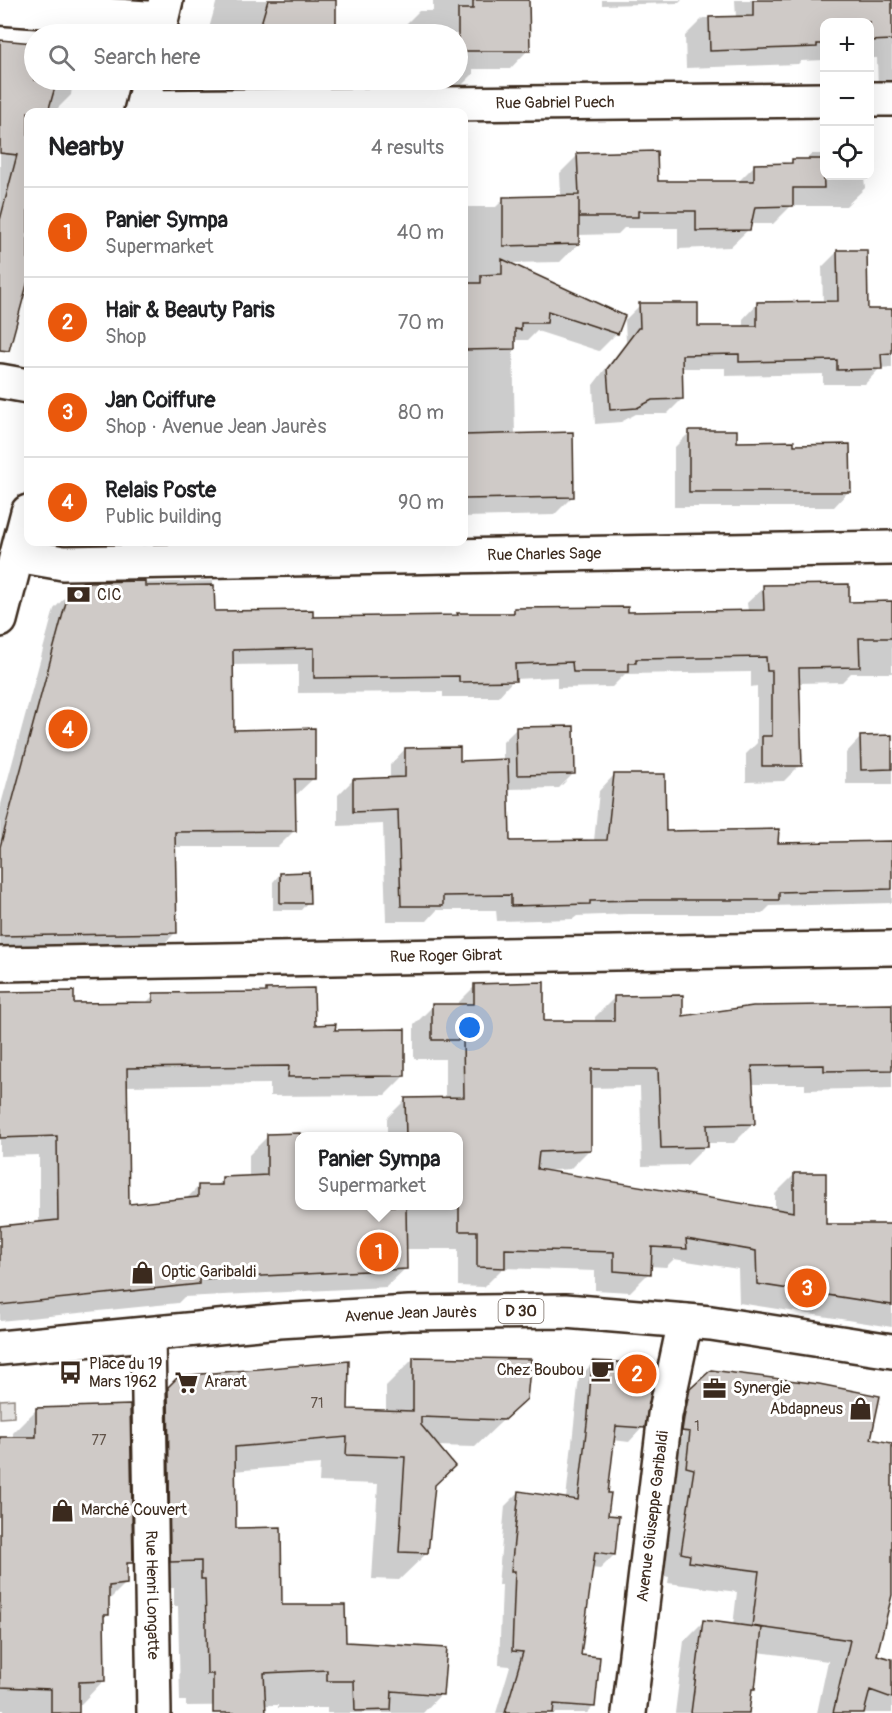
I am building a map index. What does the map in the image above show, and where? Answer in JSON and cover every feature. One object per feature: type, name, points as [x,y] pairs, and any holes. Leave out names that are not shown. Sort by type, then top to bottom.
[{"type":"street","points":[[0,8],[162,18]]},
{"type":"street","points":[[874,99],[892,99]]},
{"type":"street","name":"Rue Gabriel Puech","points":[[144,100],[820,100]]},
{"type":"street","points":[[0,381],[24,385]]},
{"type":"street","points":[[0,620],[24,528]]},
{"type":"street","name":"Rue Charles Sage","points":[[17,555],[63,563],[892,548]]},
{"type":"street","name":"Rue Roger Gibrat","points":[[0,964],[892,948]]},
{"type":"street","name":"Avenue Jean Jaurès","points":[[0,1348],[279,1321],[409,1312],[565,1311],[685,1321],[795,1335],[892,1351]]},
{"type":"street","name":"Avenue Giuseppe Garibaldi","points":[[629,1713],[665,1415],[685,1321]]},
{"type":"street","name":"Rue Henri Longatte","points":[[148,1334],[154,1713]]},
{"type":"shaded area","points":[[14,1399],[14,1417],[0,1418],[0,1400]]},
{"type":"building","points":[[268,0],[336,0],[336,24],[261,24]]},
{"type":"building","points":[[473,0],[529,0],[530,51],[468,51],[468,24],[458,24],[458,9],[473,9]]},
{"type":"building","points":[[753,0],[892,0],[892,40],[874,41],[874,18],[820,18],[820,44],[817,44],[817,47],[710,51],[709,17],[753,16]]},
{"type":"building","points":[[0,40],[24,42],[24,90],[54,90],[49,108],[24,108],[24,296],[9,351],[0,350],[0,220],[17,155],[0,153]]},
{"type":"building","points":[[657,151],[658,181],[754,181],[754,164],[792,163],[792,159],[820,159],[820,180],[824,180],[824,188],[793,188],[793,206],[755,207],[750,230],[696,231],[696,211],[638,211],[638,217],[579,217],[579,244],[503,246],[503,197],[579,195],[577,153]]},
{"type":"building","points":[[837,250],[867,250],[868,309],[892,309],[892,353],[881,354],[882,369],[837,370],[837,360],[739,362],[739,354],[682,355],[683,399],[652,400],[637,408],[610,410],[607,369],[640,328],[639,303],[698,303],[698,326],[757,326],[757,302],[838,301]]},
{"type":"building","points":[[502,259],[625,316],[618,334],[548,311],[547,323],[521,323],[521,330],[515,329],[515,349],[468,350],[468,283],[481,283],[481,275],[502,274]]},
{"type":"building","points":[[689,430],[737,430],[737,442],[794,441],[794,445],[850,444],[851,492],[689,492]]},
{"type":"building","points":[[573,432],[574,497],[468,499],[468,435]]},
{"type":"building","points":[[145,581],[145,586],[214,585],[215,611],[313,610],[313,617],[514,613],[514,608],[628,607],[628,612],[764,610],[763,585],[849,584],[849,602],[892,601],[892,638],[859,638],[860,667],[799,668],[802,766],[762,766],[762,736],[772,736],[772,671],[767,671],[766,657],[636,659],[636,663],[629,663],[629,672],[573,672],[572,662],[515,664],[516,681],[459,682],[459,676],[314,678],[314,648],[233,650],[234,730],[315,728],[315,779],[295,779],[296,831],[175,832],[177,933],[0,936],[0,847],[69,591],[83,582]]},
{"type":"building","points":[[574,726],[575,774],[517,775],[516,727]]},
{"type":"building","points":[[892,735],[892,769],[861,770],[860,736]]},
{"type":"building","points":[[460,747],[460,761],[508,759],[510,841],[607,840],[614,774],[665,774],[666,831],[779,829],[778,843],[892,841],[892,889],[779,892],[779,900],[590,901],[590,904],[511,906],[511,895],[443,896],[443,906],[401,906],[398,810],[353,812],[353,779],[405,777],[405,748]]},
{"type":"building","points":[[309,872],[310,903],[280,903],[280,873]]},
{"type":"building","points":[[544,982],[544,1021],[614,1021],[614,996],[683,995],[683,1016],[753,1006],[892,1004],[892,1070],[824,1071],[824,1065],[752,1066],[755,1124],[707,1125],[708,1147],[661,1148],[658,1069],[591,1069],[591,1150],[539,1152],[537,1169],[794,1212],[794,1173],[826,1173],[826,1224],[892,1224],[892,1305],[757,1284],[756,1251],[686,1239],[687,1249],[652,1247],[651,1274],[614,1271],[614,1252],[505,1249],[505,1268],[477,1267],[477,1231],[459,1231],[459,1210],[463,1210],[463,1132],[406,1132],[405,1098],[464,1097],[463,1040],[432,1040],[432,1004],[474,1004],[474,984]]},
{"type":"building","points":[[314,988],[315,1025],[336,1024],[335,1030],[405,1029],[405,1076],[288,1077],[289,1066],[127,1068],[129,1204],[198,1197],[198,1185],[222,1185],[222,1177],[267,1175],[267,1134],[295,1133],[295,1210],[406,1210],[407,1269],[199,1279],[199,1284],[0,1305],[0,1226],[58,1220],[57,1136],[0,1138],[0,992],[74,991],[74,1003],[153,1002],[153,993],[266,992],[266,989]]},
{"type":"building","points":[[413,1357],[531,1359],[527,1399],[504,1420],[421,1417],[421,1425],[455,1466],[435,1485],[428,1553],[399,1552],[405,1457],[346,1455],[347,1437],[235,1447],[236,1528],[281,1527],[282,1605],[345,1605],[346,1642],[447,1648],[443,1695],[392,1691],[391,1710],[355,1711],[354,1681],[327,1681],[327,1670],[264,1673],[266,1713],[213,1713],[213,1674],[207,1674],[205,1579],[201,1579],[201,1561],[170,1562],[168,1387],[179,1376],[349,1361],[348,1409],[413,1411]]},
{"type":"building","points":[[592,1361],[640,1363],[653,1381],[645,1428],[616,1426],[608,1493],[611,1493],[608,1515],[619,1516],[615,1555],[595,1552],[581,1655],[600,1657],[595,1707],[554,1704],[553,1713],[505,1713],[523,1652],[512,1651],[515,1571],[511,1571],[519,1491],[578,1500]]},
{"type":"building","points":[[711,1370],[819,1384],[880,1396],[871,1439],[892,1443],[892,1595],[877,1655],[892,1659],[892,1698],[870,1690],[864,1713],[833,1713],[850,1640],[752,1626],[759,1571],[689,1562],[690,1555],[681,1553],[694,1469],[686,1467],[690,1432],[682,1431],[684,1418],[690,1389]]},
{"type":"building","name":"Marché Couvert","points":[[130,1405],[133,1563],[127,1563],[127,1584],[109,1586],[109,1615],[104,1615],[105,1681],[79,1682],[79,1713],[51,1713],[51,1689],[0,1687],[0,1437],[36,1437],[36,1408]]},
{"type":"building","points":[[703,1620],[762,1628],[755,1689],[752,1689],[749,1713],[691,1713]]},
{"type":"place","name":"CIC","points":[[79,595]]},
{"type":"place","name":"Relais Poste","points":[[68,729]]},
{"type":"place","name":"Panier Sympa","points":[[379,1252]]},
{"type":"place","name":"Optic Garibaldi","points":[[143,1272]]},
{"type":"place","name":"Jan Coiffure","points":[[807,1288]]},
{"type":"place","name":"Chez Boubou","points":[[602,1370]]},
{"type":"place","name":"Place du 19 Mars 1962","points":[[71,1373]]},
{"type":"place","name":"Hair & Beauty Paris","points":[[637,1374]]},
{"type":"place","name":"Ararat","points":[[186,1382]]},
{"type":"place","name":"Synergie","points":[[715,1388]]},
{"type":"place","name":"Abdapneus","points":[[861,1409]]},
{"type":"place","name":"Marché Couvert","points":[[63,1510]]}]
